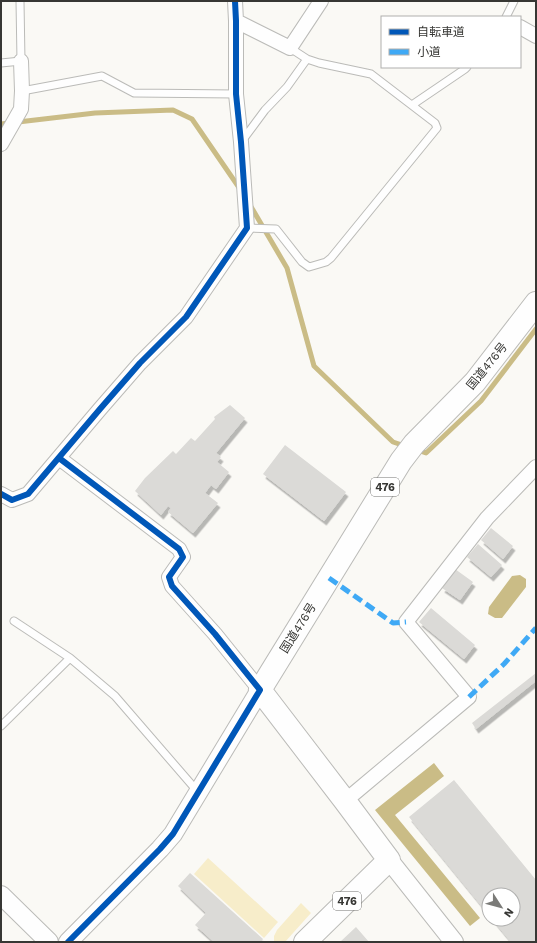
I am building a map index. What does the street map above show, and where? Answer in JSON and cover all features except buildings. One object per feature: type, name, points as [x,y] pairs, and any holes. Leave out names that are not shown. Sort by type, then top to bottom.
[{"type":"highway","name":"国道476号","points":[[260,690],[401,461],[414,444],[475,382],[536,303]]},
{"type":"highway","points":[[260,690],[389,860]]},
{"type":"highway","name":"476","points":[[305,942],[389,860]]},
{"type":"street","points":[[1,494],[12,500],[28,494],[140,363],[186,317],[247,228],[236,94],[235,1]]},
{"type":"street","points":[[236,21],[290,48],[321,1]]},
{"type":"street","points":[[521,27],[536,36]]},
{"type":"street","points":[[1,144],[21,109],[21,61]]},
{"type":"street","points":[[59,458],[179,549],[183,557],[169,577],[172,586],[215,634],[260,690],[173,834],[68,942]]},
{"type":"street","points":[[345,801],[469,697],[406,622],[487,518],[536,467]]},
{"type":"street","points":[[389,860],[454,942]]},
{"type":"street","points":[[1,896],[49,942]]},
{"type":"lane","points":[[1,63],[21,61],[20,1]]},
{"type":"lane","points":[[506,16],[514,1]]},
{"type":"lane","points":[[247,228],[276,229],[302,262],[309,267],[326,262],[331,258],[437,128],[435,123],[371,74],[319,63],[307,59],[290,48]]},
{"type":"lane","points":[[241,142],[265,110],[287,87],[307,59]]},
{"type":"lane","points":[[412,105],[466,68]]},
{"type":"lane","points":[[22,91],[102,76],[134,93],[236,94]]},
{"type":"lane","points":[[14,621],[70,658],[115,696],[198,792]]},
{"type":"lane","points":[[1,726],[70,658]]},
{"type":"shaded area","points":[[520,575],[526,579],[526,587],[502,618],[495,618],[488,614],[489,607],[512,576]]},
{"type":"shaded area","points":[[434,763],[444,776],[395,815],[480,918],[470,926],[375,810]]},
{"type":"shaded area","points":[[208,858],[278,922],[264,938],[194,874]]},
{"type":"shaded area","points":[[301,903],[311,913],[285,942],[274,942],[274,936],[277,930]]},
{"type":"waterway","points":[[1,124],[95,113],[173,110],[192,119],[240,189]]},
{"type":"waterway","points":[[250,205],[287,268],[314,366],[393,442],[405,446]]},
{"type":"waterway","points":[[417,450],[426,453],[481,401],[536,329]]},
{"type":"marked path","points":[[329,578],[393,623],[406,622]]},
{"type":"marked path","points":[[469,697],[504,664],[536,628]]},
{"type":"cycle path","points":[[1,494],[12,500],[28,494],[140,363],[186,317],[247,228],[236,94],[235,1]]},
{"type":"cycle path","points":[[59,458],[179,549],[183,557],[169,577],[172,586],[215,634],[260,690],[173,834],[68,942]]}]
